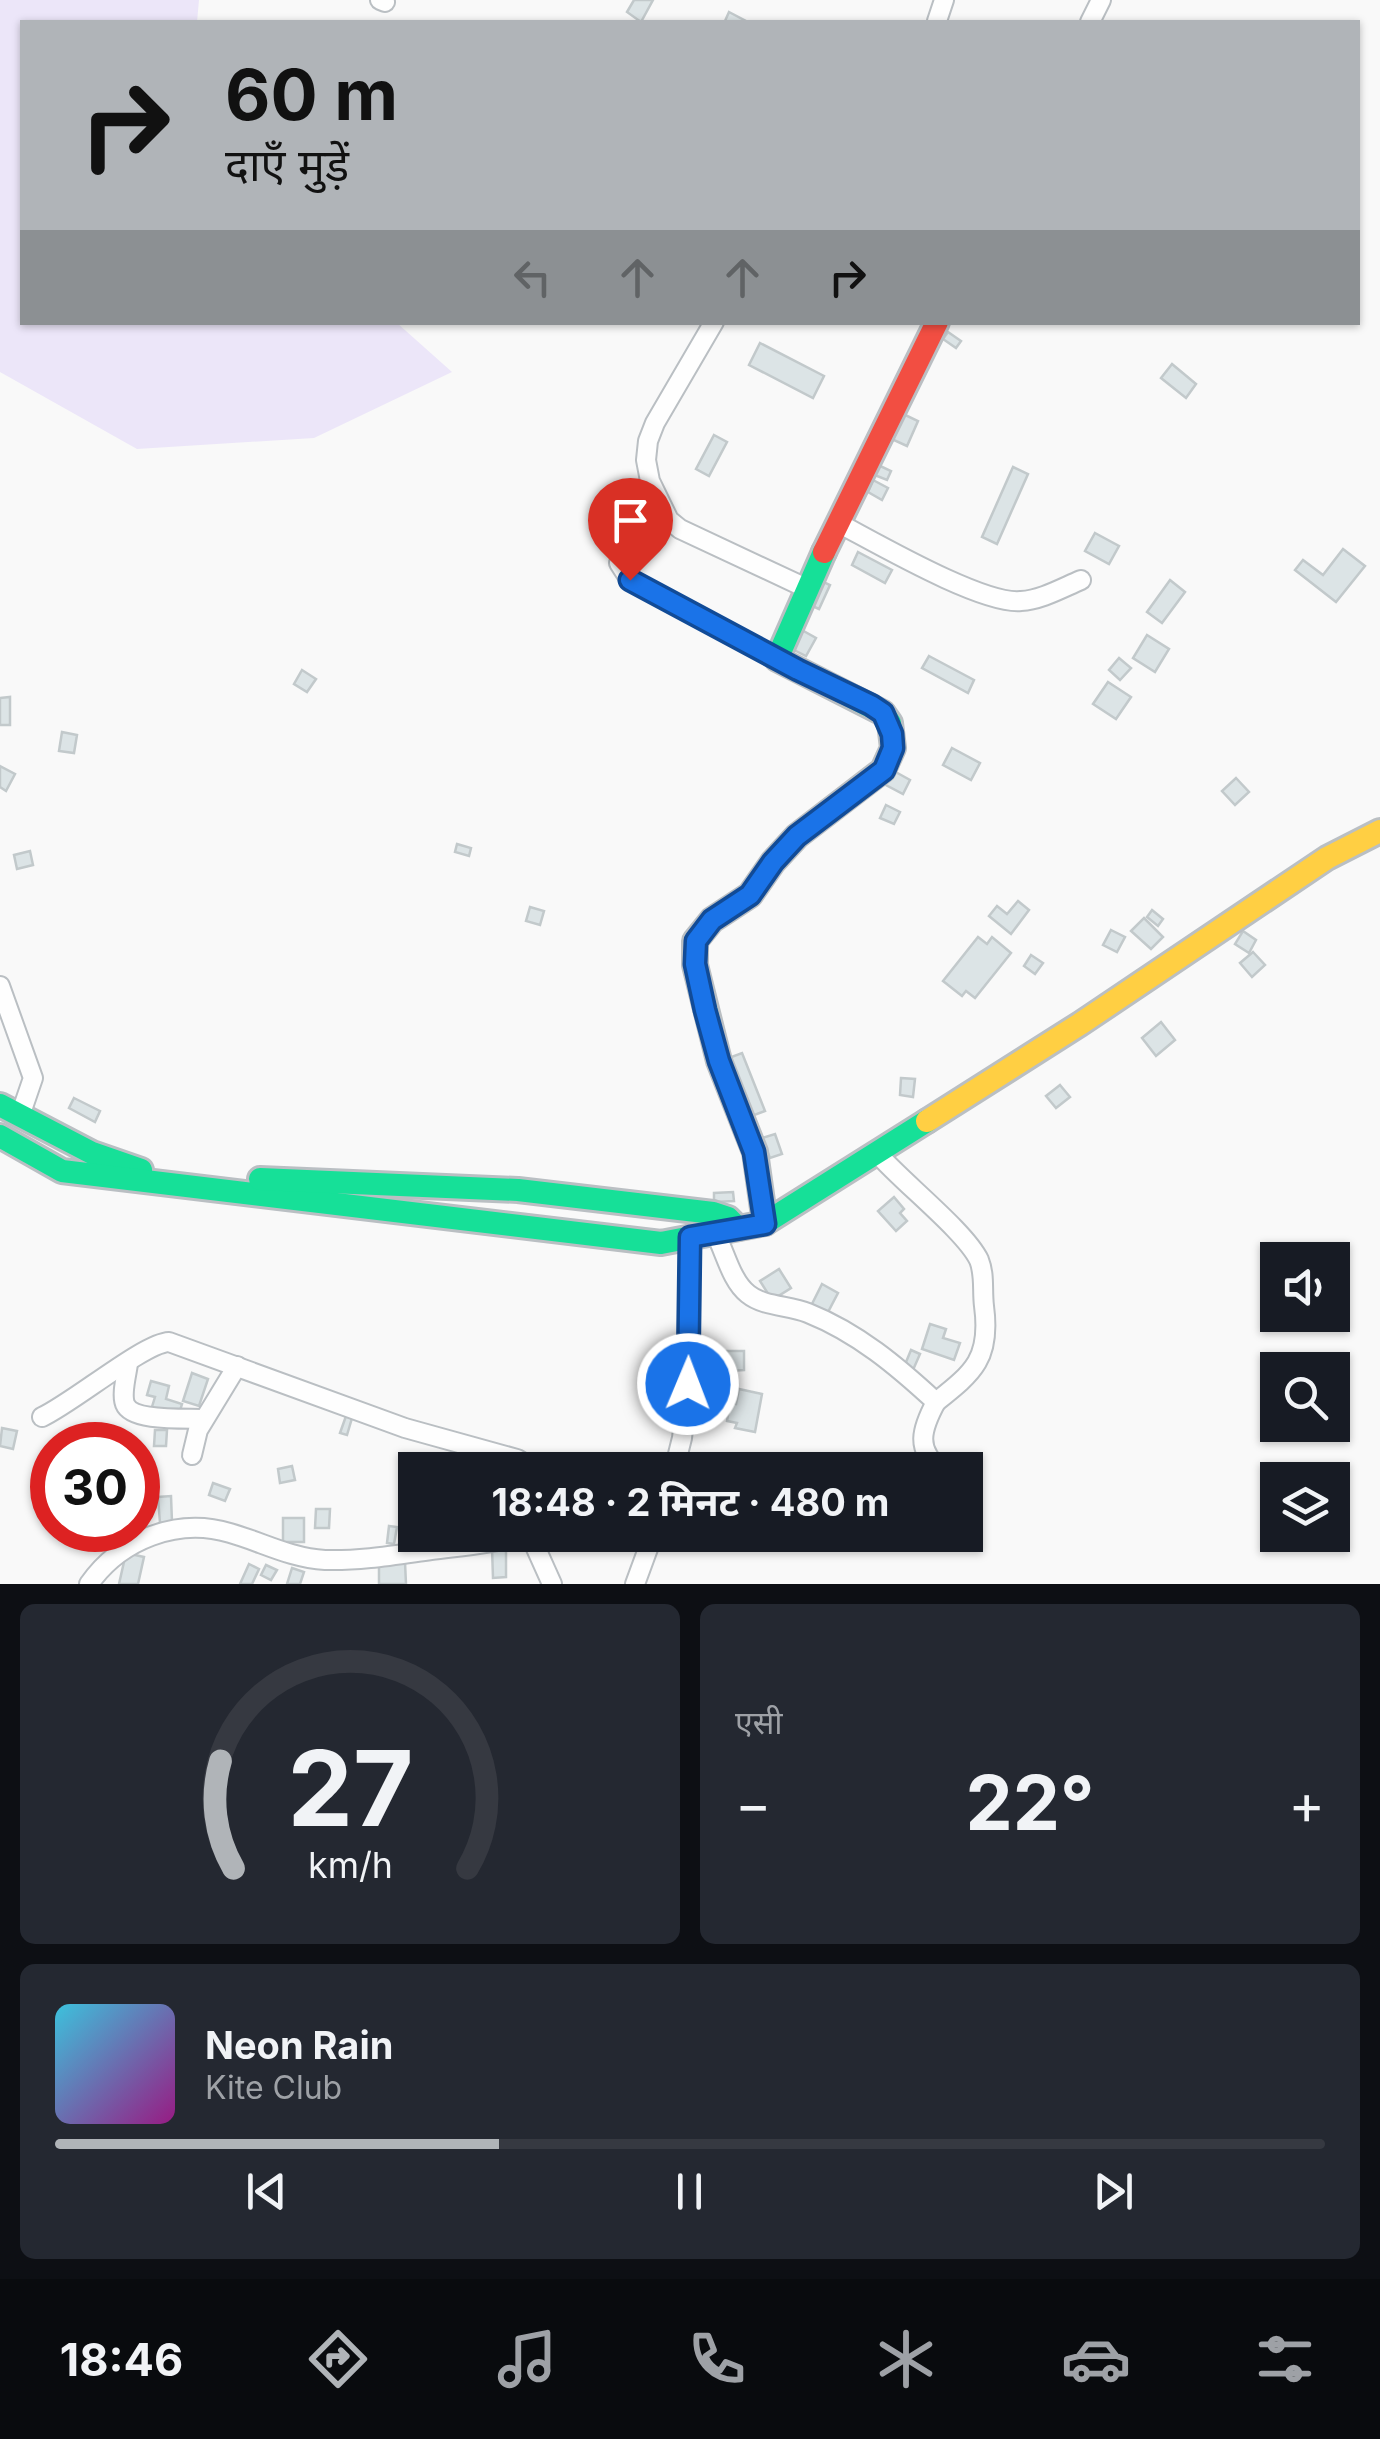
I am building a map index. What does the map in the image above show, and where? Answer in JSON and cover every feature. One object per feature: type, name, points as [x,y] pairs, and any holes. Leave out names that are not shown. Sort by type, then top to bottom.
[{"type":"street","points":[[712,325],[655,423],[646,460],[650,480],[668,520],[680,530],[806,588]]},
{"type":"street","points":[[777,659],[806,588],[936,325]]},
{"type":"street","points":[[840,524],[935,574],[1006,601],[1033,600],[1080,580]]},
{"type":"street","points":[[619,564],[630,580],[883,713],[890,723],[893,748],[884,770],[797,836],[750,895],[712,920],[696,941],[695,964],[705,1010],[719,1061],[754,1152],[765,1224]]},
{"type":"street","points":[[0,1136],[62,1171],[661,1243],[765,1224],[1080,1024],[1326,858],[1380,831]]},
{"type":"street","points":[[0,986],[33,1078],[10,1110],[92,1153],[163,1175],[533,1191],[713,1213],[728,1218],[726,1230],[740,1286],[750,1296],[806,1312],[850,1334],[892,1361],[936,1402]]},
{"type":"street","points":[[877,1154],[972,1249],[984,1274],[986,1341],[982,1355],[968,1376],[936,1402],[921,1430],[926,1452]]},
{"type":"street","points":[[678,1452],[688,1384],[690,1237]]},
{"type":"street","points":[[42,1417],[65,1406],[150,1346],[169,1342],[405,1428],[492,1452]]},
{"type":"street","points":[[128,1363],[125,1402],[130,1410],[142,1416],[204,1419]]},
{"type":"street","points":[[192,1455],[204,1419],[238,1366]]},
{"type":"street","points":[[89,1584],[125,1548],[172,1529],[228,1532],[296,1557],[363,1560],[426,1552]]},
{"type":"street","points":[[538,1552],[552,1584]]},
{"type":"street","points":[[635,1584],[647,1552]]},
{"type":"shaded area","points":[[0,0],[199,0],[197,20],[20,20],[20,325],[399,325],[452,372],[314,438],[137,449],[0,372]]},
{"type":"building","points":[[634,0],[653,0],[642,20],[627,12]]},
{"type":"building","points":[[729,12],[744,20],[725,20]]},
{"type":"building","points":[[948,332],[961,341],[956,348],[943,339]]},
{"type":"building","points":[[760,343],[824,376],[813,398],[749,365]]},
{"type":"building","points":[[1172,364],[1196,384],[1186,398],[1161,378]]},
{"type":"building","points":[[899,412],[918,421],[907,446],[887,437]]},
{"type":"building","points":[[714,435],[727,442],[709,476],[696,469]]},
{"type":"building","points":[[876,464],[891,471],[887,480],[872,474]]},
{"type":"building","points":[[1013,467],[1028,474],[997,544],[982,537]]},
{"type":"building","points":[[873,480],[888,488],[882,500],[868,492]]},
{"type":"building","points":[[1095,533],[1119,546],[1109,564],[1085,551]]},
{"type":"building","points":[[1343,549],[1365,566],[1336,602],[1295,570],[1303,560],[1323,575]]},
{"type":"building","points":[[858,552],[892,570],[885,583],[852,565]]},
{"type":"building","points":[[813,577],[830,585],[819,609],[801,601]]},
{"type":"building","points":[[1170,580],[1185,592],[1162,623],[1147,612]]},
{"type":"building","points":[[800,629],[816,638],[806,656],[790,648]]},
{"type":"building","points":[[1147,635],[1169,649],[1155,672],[1133,658]]},
{"type":"building","points":[[929,656],[974,680],[968,693],[922,668]]},
{"type":"building","points":[[1119,658],[1131,668],[1120,680],[1109,670]]},
{"type":"building","points":[[302,670],[316,679],[307,692],[294,684]]},
{"type":"building","points":[[1108,682],[1131,697],[1116,719],[1093,704]]},
{"type":"building","points":[[10,697],[10,725],[0,725],[0,698]]},
{"type":"building","points":[[62,732],[77,735],[74,753],[59,751]]},
{"type":"building","points":[[952,748],[980,763],[971,780],[943,765]]},
{"type":"building","points":[[0,766],[15,774],[6,791],[0,787]]},
{"type":"building","points":[[892,770],[910,780],[903,794],[884,784]]},
{"type":"building","points":[[1236,778],[1249,792],[1235,805],[1222,791]]},
{"type":"building","points":[[886,805],[900,812],[894,824],[880,818]]},
{"type":"building","points":[[457,844],[471,848],[469,856],[455,852]]},
{"type":"building","points":[[30,851],[33,865],[17,869],[14,855]]},
{"type":"building","points":[[1018,901],[1029,910],[1011,934],[989,916],[997,906],[1007,914]]},
{"type":"building","points":[[530,907],[544,911],[540,925],[526,921]]},
{"type":"building","points":[[1152,910],[1163,919],[1158,926],[1147,917]]},
{"type":"building","points":[[1144,918],[1163,937],[1151,949],[1131,931]]},
{"type":"building","points":[[1111,930],[1125,937],[1117,952],[1103,945]]},
{"type":"building","points":[[1243,931],[1256,940],[1249,953],[1235,944]]},
{"type":"building","points":[[978,937],[987,944],[992,937],[1011,953],[975,998],[966,991],[962,996],[943,981]]},
{"type":"building","points":[[1253,952],[1265,965],[1252,977],[1240,963]]},
{"type":"building","points":[[1031,955],[1043,963],[1035,974],[1024,966]]},
{"type":"building","points":[[1161,1022],[1175,1040],[1156,1056],[1142,1038]]},
{"type":"building","points":[[742,1053],[765,1111],[749,1117],[726,1059]]},
{"type":"building","points":[[901,1078],[915,1079],[913,1097],[900,1095]]},
{"type":"building","points":[[1060,1085],[1070,1097],[1056,1108],[1046,1096]]},
{"type":"building","points":[[74,1098],[100,1111],[95,1122],[69,1108]]},
{"type":"building","points":[[775,1134],[782,1154],[770,1158],[762,1138]]},
{"type":"building","points":[[733,1192],[734,1201],[714,1202],[714,1193]]},
{"type":"building","points":[[894,1197],[904,1209],[900,1213],[907,1221],[896,1231],[878,1211]]},
{"type":"building","points":[[779,1269],[791,1288],[772,1300],[760,1281]]},
{"type":"building","points":[[822,1284],[838,1293],[828,1312],[812,1304]]},
{"type":"building","points":[[930,1324],[946,1329],[943,1338],[960,1343],[954,1360],[922,1349]]},
{"type":"building","points":[[911,1350],[920,1354],[913,1370],[904,1367]]},
{"type":"building","points":[[727,1351],[744,1351],[744,1370],[728,1371]]},
{"type":"building","points":[[192,1373],[208,1379],[199,1406],[183,1401]]},
{"type":"building","points":[[151,1381],[169,1386],[166,1399],[182,1404],[178,1417],[151,1410],[155,1397],[147,1395]]},
{"type":"building","points":[[739,1389],[762,1394],[755,1432],[735,1428],[737,1423],[727,1421],[730,1403],[736,1404]]},
{"type":"building","points":[[346,1416],[352,1418],[347,1435],[340,1433]]},
{"type":"building","points":[[2,1428],[17,1431],[13,1449],[0,1446]]},
{"type":"building","points":[[160,1430],[167,1430],[166,1446],[160,1446]]},
{"type":"building","points":[[292,1466],[295,1480],[280,1483],[278,1469]]},
{"type":"building","points":[[213,1483],[230,1489],[225,1501],[209,1495]]},
{"type":"building","points":[[171,1496],[172,1522],[160,1523],[160,1497]]},
{"type":"building","points":[[316,1509],[330,1509],[329,1528],[315,1528]]},
{"type":"building","points":[[283,1518],[304,1518],[304,1542],[283,1542]]},
{"type":"building","points":[[389,1526],[397,1527],[394,1544],[387,1543]]},
{"type":"building","points":[[492,1552],[506,1552],[506,1577],[493,1578]]},
{"type":"building","points":[[126,1553],[144,1557],[138,1584],[119,1584]]},
{"type":"building","points":[[405,1562],[406,1584],[379,1584],[379,1563]]},
{"type":"building","points":[[249,1564],[259,1569],[252,1584],[240,1584]]},
{"type":"building","points":[[266,1565],[277,1570],[271,1580],[261,1575]]},
{"type":"building","points":[[292,1568],[304,1572],[300,1584],[287,1584]]},
{"type":"traffic: fast","points":[[765,1223],[755,1152],[719,1061],[695,965],[695,941],[712,920],[750,895],[797,836],[883,770],[893,748],[890,723],[883,713],[777,659],[824,552]]},
{"type":"traffic: fast","points":[[0,1105],[92,1153],[141,1170]]},
{"type":"traffic: fast","points":[[0,1136],[62,1171],[661,1243],[765,1223],[927,1121]]},
{"type":"traffic: fast","points":[[260,1179],[518,1190],[713,1213],[728,1218],[738,1228]]},
{"type":"traffic: slow","points":[[927,1121],[1080,1024],[1327,858],[1380,831]]},
{"type":"traffic: jam","points":[[824,552],[936,325]]},
{"type":"route","points":[[630,580],[871,705],[883,713],[892,734],[893,748],[884,770],[797,836],[750,895],[712,920],[696,941],[695,964],[705,1010],[726,1082],[754,1152],[765,1224],[690,1237],[688,1384]]}]
